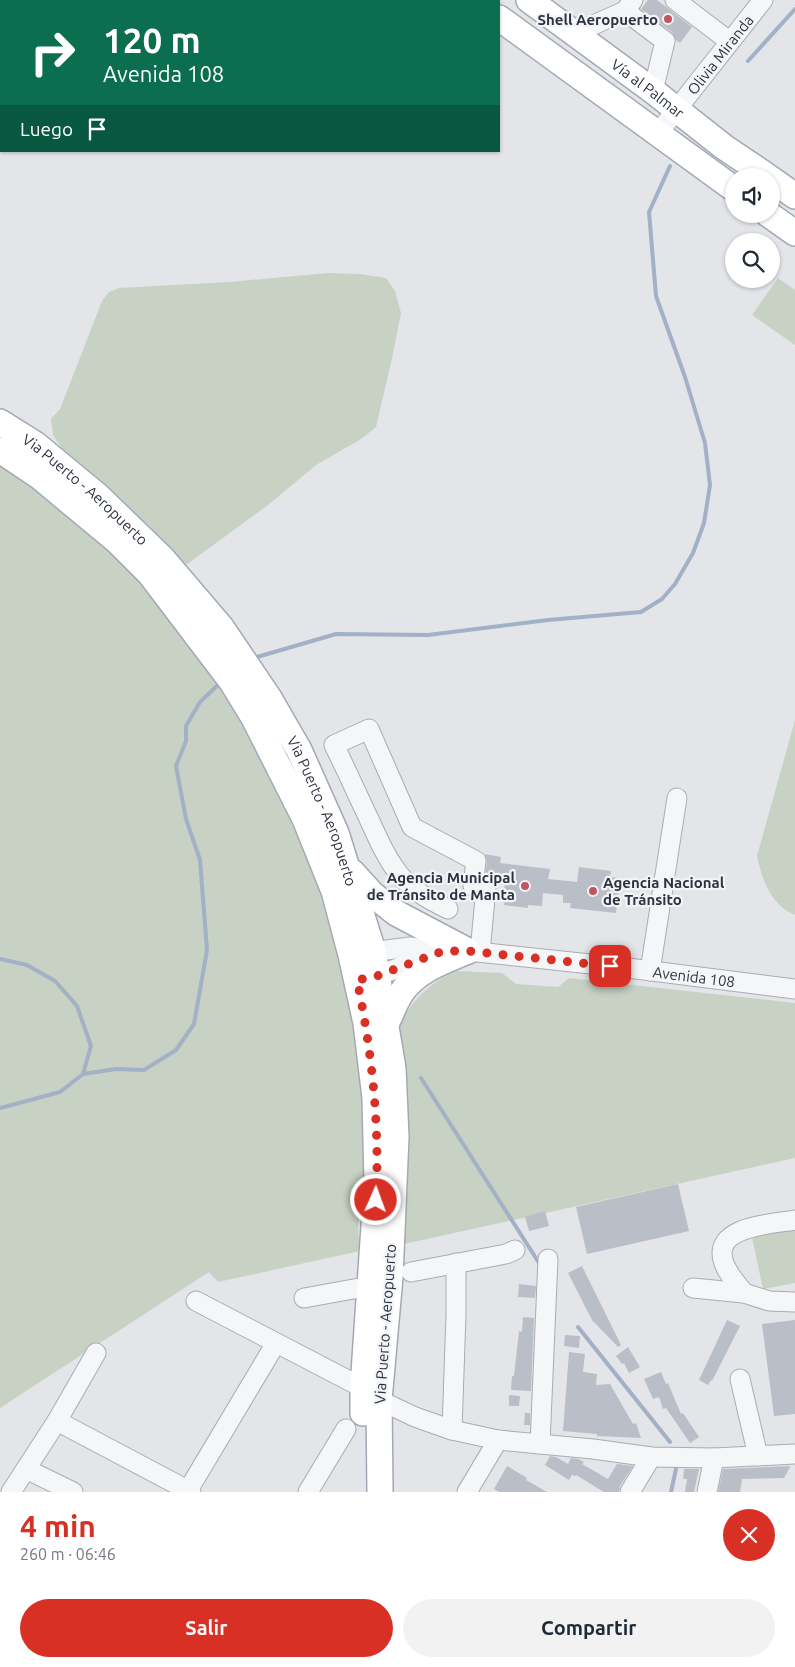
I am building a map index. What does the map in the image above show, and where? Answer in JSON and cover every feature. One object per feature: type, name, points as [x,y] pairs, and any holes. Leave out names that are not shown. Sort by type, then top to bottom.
[{"type":"main road","name":"Vía al Palmar","points":[[529,0],[653,91],[724,147],[755,168]]},
{"type":"main road","name":"Vía al Palmar","points":[[500,19],[725,182]]},
{"type":"main road","points":[[780,185],[795,196]]},
{"type":"main road","points":[[780,222],[795,233]]},
{"type":"main road","name":"Via Puerto - Aeropuerto","points":[[0,422],[34,444],[99,497],[163,559],[221,628],[269,698],[299,750],[336,833],[348,867],[367,978],[386,1024],[393,1068],[396,1137],[390,1277],[371,1394],[363,1492]]},
{"type":"main road","name":"Via Puerto - Aeropuerto","points":[[0,450],[40,477],[117,541],[150,574],[232,682],[254,718],[305,819],[362,953]]},
{"type":"main road","points":[[348,867],[372,894],[396,913],[474,951]]},
{"type":"main road","points":[[386,1024],[400,994],[413,980],[434,966],[474,951]]},
{"type":"main road","name":"Via Puerto - Aeropuerto","points":[[367,978],[366,1024],[375,1098],[377,1182],[370,1286],[371,1394],[380,1492]]},
{"type":"street","points":[[675,0],[730,42]]},
{"type":"street","name":"Olivia Miranda","points":[[658,133],[763,0]]},
{"type":"street","points":[[575,33],[629,6],[665,41],[653,91]]},
{"type":"street","points":[[448,909],[416,891],[403,879],[392,864],[379,841],[334,745],[369,729],[412,827],[476,861],[473,886],[486,888],[474,951]]},
{"type":"street","points":[[650,971],[677,798]]},
{"type":"street","name":"Avenida 108","points":[[362,953],[410,947],[443,951],[474,951],[795,988]]},
{"type":"street","name":"Avenida 108","points":[[367,978],[443,951]]},
{"type":"street","points":[[744,1293],[723,1260],[722,1246],[728,1237],[745,1229],[795,1220]]},
{"type":"street","points":[[411,1272],[506,1254],[515,1250]]},
{"type":"street","points":[[540,1444],[548,1259]]},
{"type":"street","points":[[452,1430],[456,1263]]},
{"type":"street","points":[[304,1298],[370,1286]]},
{"type":"street","points":[[693,1288],[744,1293],[769,1301],[795,1302]]},
{"type":"street","points":[[196,1301],[415,1417],[452,1430],[498,1440],[651,1457],[714,1458],[795,1454]]},
{"type":"street","points":[[57,1421],[189,1491],[276,1343]]},
{"type":"street","points":[[11,1492],[57,1421],[96,1353]]},
{"type":"street","points":[[740,1379],[758,1456]]},
{"type":"street","points":[[308,1492],[346,1429]]},
{"type":"street","points":[[468,1492],[498,1440]]},
{"type":"street","points":[[630,1492],[651,1457]]},
{"type":"street","points":[[707,1492],[714,1458]]},
{"type":"street","points":[[26,1468],[73,1492]]},
{"type":"shaded area","points":[[328,273],[360,274],[386,278],[395,291],[401,313],[376,427],[361,439],[316,465],[268,505],[186,565],[63,450],[53,435],[51,419],[60,409],[102,301],[109,292],[119,288],[229,282]]},
{"type":"shaded area","points":[[780,279],[795,290],[795,345],[752,315],[771,288],[780,288]]},
{"type":"shaded area","points":[[0,463],[83,524],[143,585],[204,663],[262,757],[313,867],[343,978],[357,1047],[365,1122],[364,1175],[358,1228],[360,1251],[218,1282],[209,1272],[0,1408]]},
{"type":"shaded area","points":[[795,720],[795,915],[780,905],[769,891],[757,856]]},
{"type":"shaded area","points":[[456,971],[502,973],[516,984],[558,987],[569,978],[795,1003],[795,1158],[404,1244],[407,1125],[397,1026],[429,987]]},
{"type":"shaded area","points":[[795,1228],[795,1283],[763,1289],[752,1237]]},
{"type":"building","points":[[648,0],[657,0],[692,27],[680,43],[672,32],[641,9]]},
{"type":"building","points":[[485,854],[501,857],[500,863],[550,869],[548,879],[577,882],[579,867],[611,871],[610,877],[620,878],[616,913],[570,908],[571,903],[563,903],[563,895],[543,893],[542,906],[528,905],[528,908],[504,905],[505,883],[495,882],[485,877],[487,862]]},
{"type":"building","points":[[678,1184],[689,1231],[587,1254],[576,1207]]},
{"type":"building","points":[[545,1211],[549,1226],[529,1231],[525,1217]]},
{"type":"building","points":[[582,1266],[621,1345],[618,1347],[593,1322],[568,1273]]},
{"type":"building","points":[[519,1284],[536,1286],[535,1298],[518,1297]]},
{"type":"building","points":[[523,1317],[534,1318],[531,1391],[511,1390],[519,1331],[522,1332]]},
{"type":"building","points":[[727,1320],[740,1326],[712,1381],[708,1385],[699,1380]]},
{"type":"building","points":[[795,1320],[795,1414],[774,1416],[762,1324]]},
{"type":"building","points":[[565,1335],[580,1336],[579,1348],[564,1346]]},
{"type":"building","points":[[628,1347],[640,1367],[629,1373],[624,1363],[622,1364],[616,1356]]},
{"type":"building","points":[[569,1352],[585,1354],[583,1372],[597,1374],[596,1385],[610,1384],[633,1424],[636,1423],[641,1438],[597,1436],[597,1434],[563,1431]]},
{"type":"building","points":[[661,1372],[666,1384],[668,1383],[681,1414],[683,1413],[699,1437],[690,1443],[666,1408],[663,1409],[659,1397],[653,1399],[644,1379]]},
{"type":"building","points":[[509,1395],[520,1396],[519,1406],[509,1406]]},
{"type":"building","points":[[525,1413],[530,1413],[530,1425],[524,1425]]},
{"type":"building","points":[[550,1456],[556,1457],[568,1464],[571,1458],[578,1459],[584,1462],[582,1464],[608,1479],[617,1464],[633,1466],[620,1486],[619,1492],[604,1492],[576,1475],[572,1475],[569,1480],[545,1465]]},
{"type":"building","points":[[507,1466],[547,1492],[499,1492],[494,1489]]},
{"type":"building","points":[[789,1466],[784,1478],[742,1479],[740,1492],[718,1492],[723,1469]]},
{"type":"building","points":[[684,1469],[699,1469],[694,1492],[685,1492],[687,1479],[683,1479]]},
{"type":"waterway","points":[[748,61],[795,9]]},
{"type":"waterway","points":[[257,657],[336,634],[428,635],[548,620],[641,612],[662,599],[675,584],[693,553],[704,523],[710,485],[705,443],[685,377],[656,296],[649,212],[670,166]]},
{"type":"waterway","points":[[83,1074],[116,1069],[144,1070],[176,1050],[194,1024],[207,950],[200,860],[186,819],[176,766],[186,741],[186,726],[200,702],[220,683]]},
{"type":"waterway","points":[[0,959],[27,965],[55,981],[77,1006],[91,1046],[83,1074],[60,1092],[0,1108]]},
{"type":"waterway","points":[[421,1078],[541,1266]]},
{"type":"waterway","points":[[578,1327],[670,1442]]},
{"type":"waterway","points":[[671,1492],[676,1469]]},
{"type":"place","name":"Shell Aeropuerto","points":[[668,19]]},
{"type":"place","name":"Agencia Municipal de Tránsito de Manta","points":[[525,886]]},
{"type":"place","name":"Agencia Nacional de Tránsito","points":[[593,891]]},
{"type":"route","points":[[376,1200],[375,1098],[366,1024],[357,980],[377,976],[443,951],[468,951],[610,966]]}]
